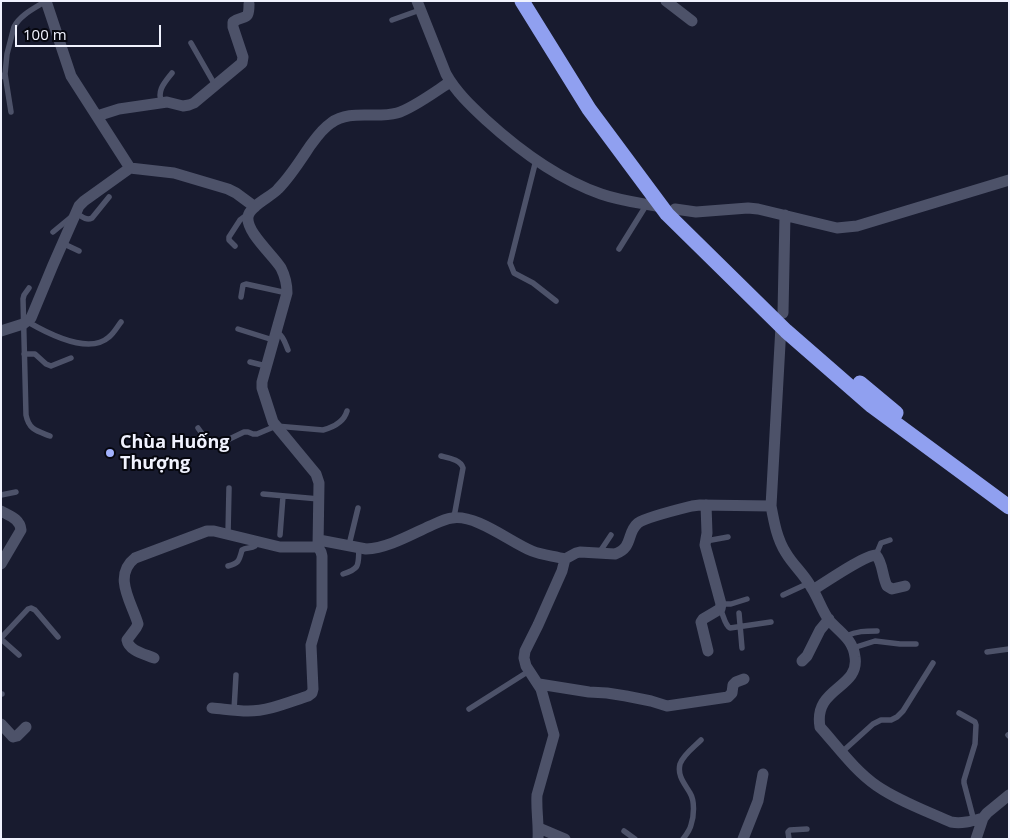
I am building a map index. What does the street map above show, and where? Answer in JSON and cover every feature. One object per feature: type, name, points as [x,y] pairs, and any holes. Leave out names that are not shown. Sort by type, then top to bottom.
[{"type":"highway","points":[[522,1],[589,109],[604,123]]},
{"type":"highway","points":[[534,1],[596,104],[604,123],[661,207],[673,220],[782,320],[1009,507]]},
{"type":"highway","points":[[984,485],[1009,499]]},
{"type":"street","points":[[46,1],[71,76],[130,168]]},
{"type":"street","points":[[666,1],[692,21]]},
{"type":"street","points":[[97,116],[119,109],[162,103],[183,106],[194,103],[242,63],[243,57],[233,22],[249,14],[249,4]]},
{"type":"street","points":[[419,5],[446,74],[450,82],[467,102],[525,153],[576,185],[603,195],[636,203],[696,212],[758,208],[837,228],[857,226],[1009,180]]},
{"type":"street","points":[[212,708],[248,711],[275,707],[312,693],[311,645],[322,607],[322,556],[318,543],[319,484],[316,474],[273,422],[262,388],[266,366],[287,293],[287,286],[280,267],[253,233],[247,219],[252,210],[277,191],[320,133],[330,124],[348,116],[396,114],[450,82]]},
{"type":"street","points":[[1,331],[26,323],[31,318],[79,206],[130,168],[174,173],[228,189],[236,193],[252,210]]},
{"type":"street","points":[[784,215],[782,320],[771,506],[774,525],[782,547],[811,586],[829,620],[846,636],[853,648],[855,658],[855,667],[851,676],[824,700],[818,718],[820,727],[861,773],[876,785],[888,793],[951,822],[958,824],[979,819],[1009,795]]},
{"type":"street","points":[[154,658],[131,648],[128,644],[127,640],[138,624],[125,589],[125,570],[135,558],[207,531],[286,548],[318,543],[366,549],[383,546],[454,517],[486,526],[533,552],[565,559],[580,552],[615,554],[624,550],[638,523],[692,506],[771,506]]},
{"type":"street","points":[[706,506],[706,550],[720,607],[701,622],[708,651]]},
{"type":"street","points":[[1,511],[19,521],[21,525],[21,530],[1,564]]},
{"type":"street","points":[[811,586],[873,554],[879,558],[886,586],[892,589],[905,586]]},
{"type":"street","points":[[565,559],[562,571],[525,651],[524,658],[526,666],[538,684],[554,735],[537,795],[538,833],[565,839]]},
{"type":"street","points":[[802,661],[811,650],[820,630],[829,620]]},
{"type":"street","points":[[538,684],[626,696],[667,706],[728,697],[732,693],[733,685],[744,679]]},
{"type":"street","points":[[1,724],[13,737],[17,736],[26,727]]},
{"type":"street","points":[[743,839],[758,801],[763,774]]},
{"type":"street","points":[[976,839],[979,819]]},
{"type":"lane","points":[[11,112],[3,75],[14,27],[25,15],[46,1]]},
{"type":"lane","points":[[392,20],[419,5]]},
{"type":"lane","points":[[191,43],[215,85]]},
{"type":"lane","points":[[162,103],[159,98],[162,87],[172,73]]},
{"type":"lane","points":[[536,160],[510,263],[514,273],[532,283],[556,301]]},
{"type":"lane","points":[[53,232],[76,213],[89,220],[109,197]]},
{"type":"lane","points":[[619,249],[661,207]]},
{"type":"lane","points":[[236,246],[229,240],[229,237],[240,220],[252,210]]},
{"type":"lane","points":[[62,243],[79,251]]},
{"type":"lane","points":[[241,297],[244,285],[246,284],[287,293]]},
{"type":"lane","points":[[29,288],[23,299],[26,323],[24,354],[26,415],[31,427],[50,436]]},
{"type":"lane","points":[[26,323],[60,338],[73,342],[92,344],[109,337],[121,322]]},
{"type":"lane","points":[[238,329],[274,336],[280,334],[288,350]]},
{"type":"lane","points":[[24,354],[35,354],[51,366],[71,358]]},
{"type":"lane","points":[[250,362],[266,366]]},
{"type":"lane","points":[[198,428],[211,446],[215,446],[244,432],[258,434],[276,426],[323,430],[342,422],[346,411]]},
{"type":"lane","points":[[442,456],[460,462],[463,468],[454,517]]},
{"type":"lane","points":[[228,534],[229,488]]},
{"type":"lane","points":[[1,495],[16,492]]},
{"type":"lane","points":[[263,494],[319,499]]},
{"type":"lane","points":[[280,535],[283,496]]},
{"type":"lane","points":[[343,574],[354,571],[358,565],[354,546],[358,508]]},
{"type":"lane","points":[[599,553],[611,535]]},
{"type":"lane","points":[[706,540],[728,538]]},
{"type":"lane","points":[[876,555],[881,543],[890,540]]},
{"type":"lane","points":[[228,566],[236,564],[242,550],[255,546],[257,541]]},
{"type":"lane","points":[[784,595],[811,586]]},
{"type":"lane","points":[[747,600],[720,607],[730,628],[771,622]]},
{"type":"lane","points":[[19,655],[1,639],[28,609],[35,610],[58,637]]},
{"type":"lane","points":[[739,614],[742,648]]},
{"type":"lane","points":[[846,636],[856,632],[877,631]]},
{"type":"lane","points":[[853,648],[876,641],[916,644]]},
{"type":"lane","points":[[987,652],[1009,649]]},
{"type":"lane","points":[[842,752],[877,721],[891,720],[897,717],[903,711],[933,663]]},
{"type":"lane","points":[[469,709],[529,671]]},
{"type":"lane","points":[[234,710],[236,675]]},
{"type":"lane","points":[[959,713],[976,724],[975,744],[964,780],[979,819]]},
{"type":"lane","points":[[683,839],[691,825],[693,801],[683,782],[679,766],[682,759],[701,740]]},
{"type":"lane","points":[[789,839],[788,832],[790,830],[807,829]]},
{"type":"lane","points":[[624,832],[635,839]]},
{"type":"place","name":"Chùa Huống Thượng","points":[[110,453]]}]
